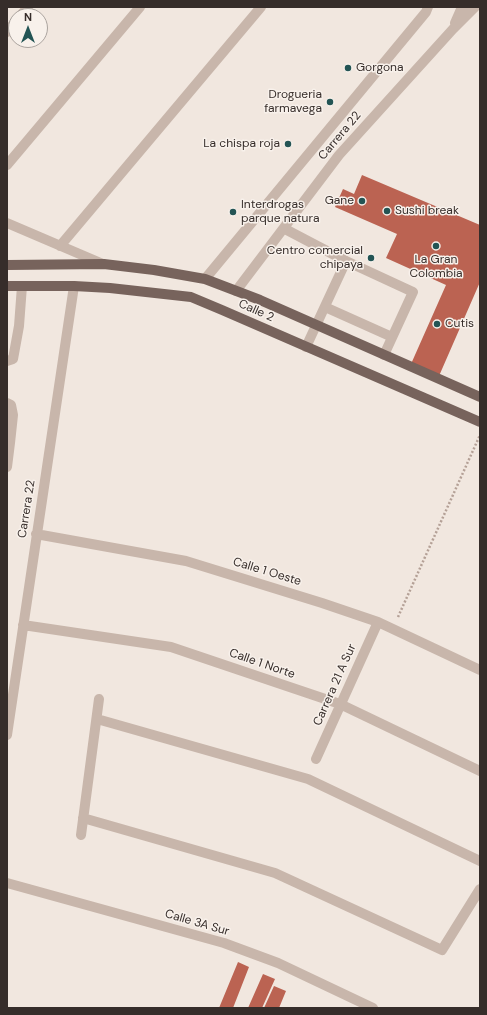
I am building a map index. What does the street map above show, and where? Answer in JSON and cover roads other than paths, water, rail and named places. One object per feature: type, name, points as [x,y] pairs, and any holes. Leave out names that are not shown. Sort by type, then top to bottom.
[{"type":"main road","name":"Calle 2","points":[[7,265],[104,264],[154,270],[205,279],[316,324],[480,397]]},
{"type":"main road","name":"Calle 2","points":[[7,286],[74,286],[110,288],[191,298],[480,422]]},
{"type":"street","points":[[7,165],[140,7]]},
{"type":"street","points":[[60,246],[260,7]]},
{"type":"street","points":[[453,29],[462,7]]},
{"type":"street","name":"Carrera 22","points":[[236,291],[339,155],[453,29],[475,7]]},
{"type":"street","name":"Carrera 22","points":[[205,279],[427,10]]},
{"type":"street","points":[[7,223],[104,264]]},
{"type":"street","points":[[284,229],[346,261],[413,292],[384,355]]},
{"type":"street","points":[[306,347],[346,261]]},
{"type":"street","points":[[7,361],[13,359],[19,326],[22,286]]},
{"type":"street","name":"Carrera 22","points":[[7,735],[74,286]]},
{"type":"street","points":[[325,307],[392,337]]},
{"type":"street","points":[[7,403],[11,404],[13,415],[7,467]]},
{"type":"street","name":"Calle 1 Oeste","points":[[36,534],[186,561],[378,622],[480,670]]},
{"type":"street","name":"Carrera 21 A Sur","points":[[316,759],[378,622]]},
{"type":"street","name":"Calle 1 Norte","points":[[23,625],[170,647],[340,704],[480,771]]},
{"type":"street","points":[[81,835],[99,699]]},
{"type":"street","points":[[97,719],[308,779],[480,861]]},
{"type":"street","points":[[83,818],[275,873],[442,950],[480,889]]},
{"type":"street","name":"Calle 3A Sur","points":[[7,883],[224,943],[278,964],[373,1008]]},
{"type":"place","name":"Gorgona","points":[[348,68]]},
{"type":"place","name":"Drogueria farmavega","points":[[330,102]]},
{"type":"place","name":"La chispa roja","points":[[288,144]]},
{"type":"place","name":"Gane","points":[[362,201]]},
{"type":"place","name":"Sushi break","points":[[387,211]]},
{"type":"place","name":"Interdrogas parque natura","points":[[233,212]]},
{"type":"place","name":"La Gran Colombia","points":[[436,246]]},
{"type":"place","name":"Centro comercial chipaya","points":[[371,258]]},
{"type":"place","name":"Cutis","points":[[437,324]]}]
